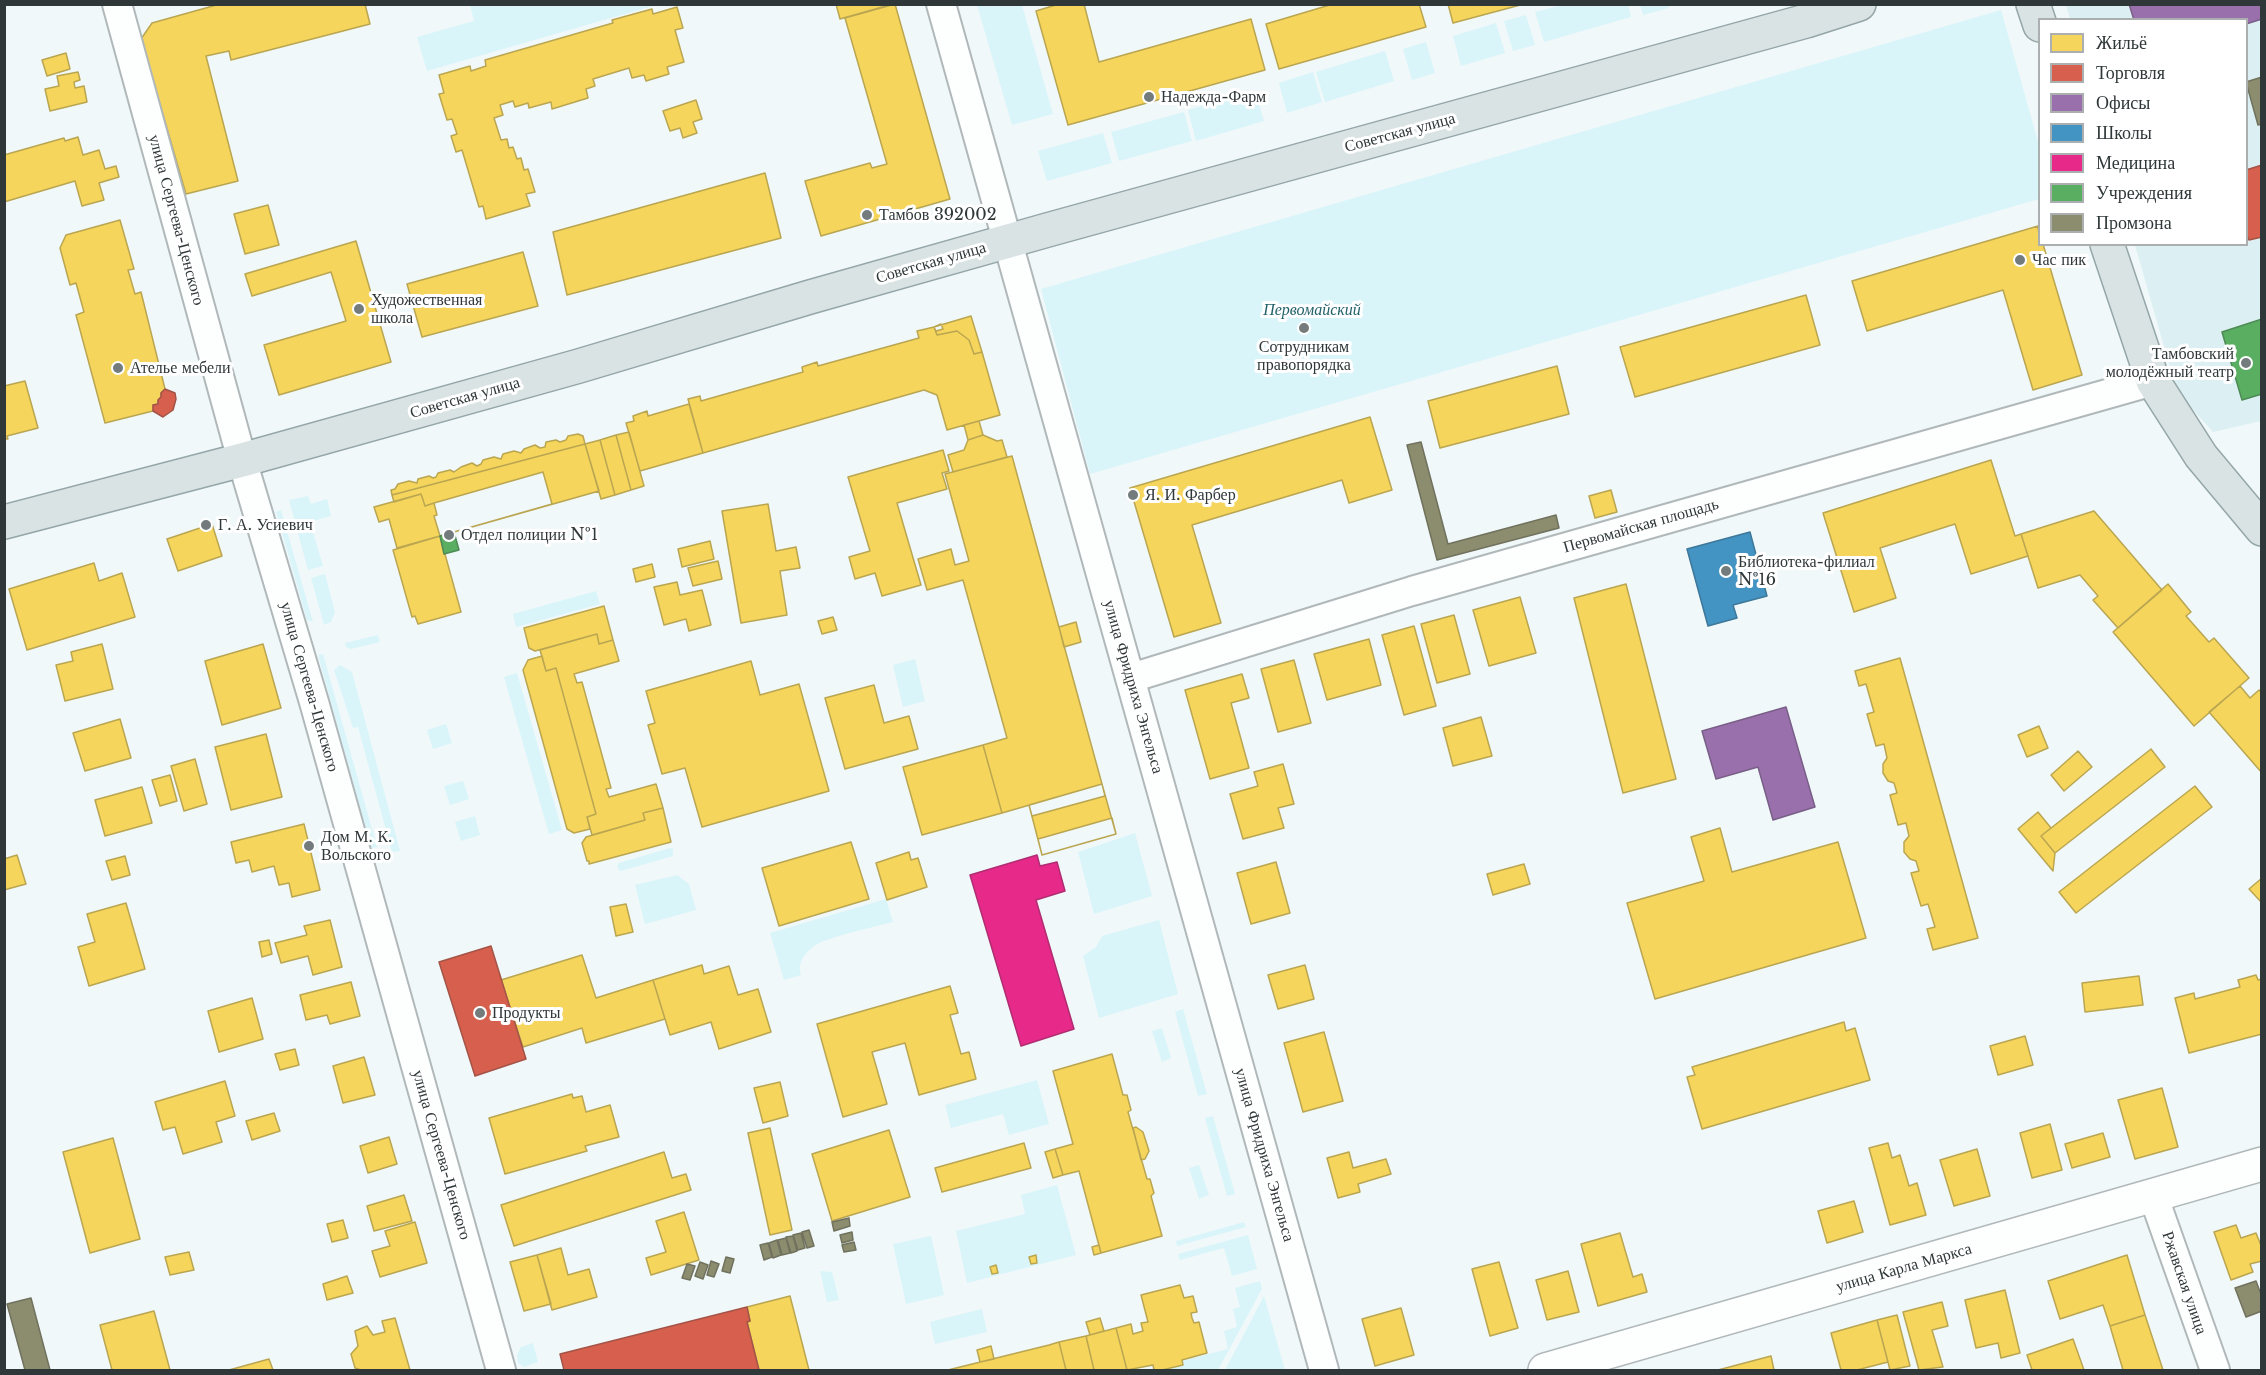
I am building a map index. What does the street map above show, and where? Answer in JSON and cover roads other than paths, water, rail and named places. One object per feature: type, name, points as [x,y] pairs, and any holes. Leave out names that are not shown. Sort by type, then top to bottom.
[{"type":"main road","name":"Советская улица","points":[[4,522],[242,460],[579,366],[810,297],[1806,21],[1858,4]]},
{"type":"main road","points":[[2033,4],[2038,19]]},
{"type":"main road","points":[[2108,246],[2153,381],[2201,456],[2262,529]]},
{"type":"main road","name":"улица Карла Маркса","points":[[1545,1371],[2262,1164]]},
{"type":"street","name":"улица Сергеева-Ценского","points":[[117,4],[242,460],[314,702],[501,1371]]},
{"type":"street","name":"улица Фридриха Энгельса","points":[[941,4],[1324,1371]]},
{"type":"street","name":"Первомайская площадь","points":[[1131,678],[1412,591],[2153,381]]},
{"type":"street","name":"Ржавская улица","points":[[2153,1195],[2215,1371]]},
{"type":"place","name":"Надежда-Фарм","points":[[1149,97]]},
{"type":"place","name":"Тамбов 392002","points":[[867,215]]},
{"type":"place","name":"Час пик","points":[[2020,260]]},
{"type":"place","name":"Художественная школа","points":[[359,309]]},
{"type":"place","name":"Сотрудникам правопорядка","points":[[1304,328]]},
{"type":"place","name":"Тамбовский молодёжный театр","points":[[2246,363]]},
{"type":"place","name":"Ателье мебели","points":[[118,368]]},
{"type":"place","name":"Я. И. Фарбер","points":[[1133,495]]},
{"type":"place","name":"Г. А. Усиевич","points":[[206,525]]},
{"type":"place","name":"Отдел полиции №1","points":[[449,535]]},
{"type":"place","name":"Библиотека-филиал №16","points":[[1726,571]]},
{"type":"place","name":"Дом М. К. Вольского","points":[[309,846]]},
{"type":"place","name":"Продукты","points":[[480,1013]]},
{"type":"park label","name":"Первомайский","points":[[1312,310]]}]
